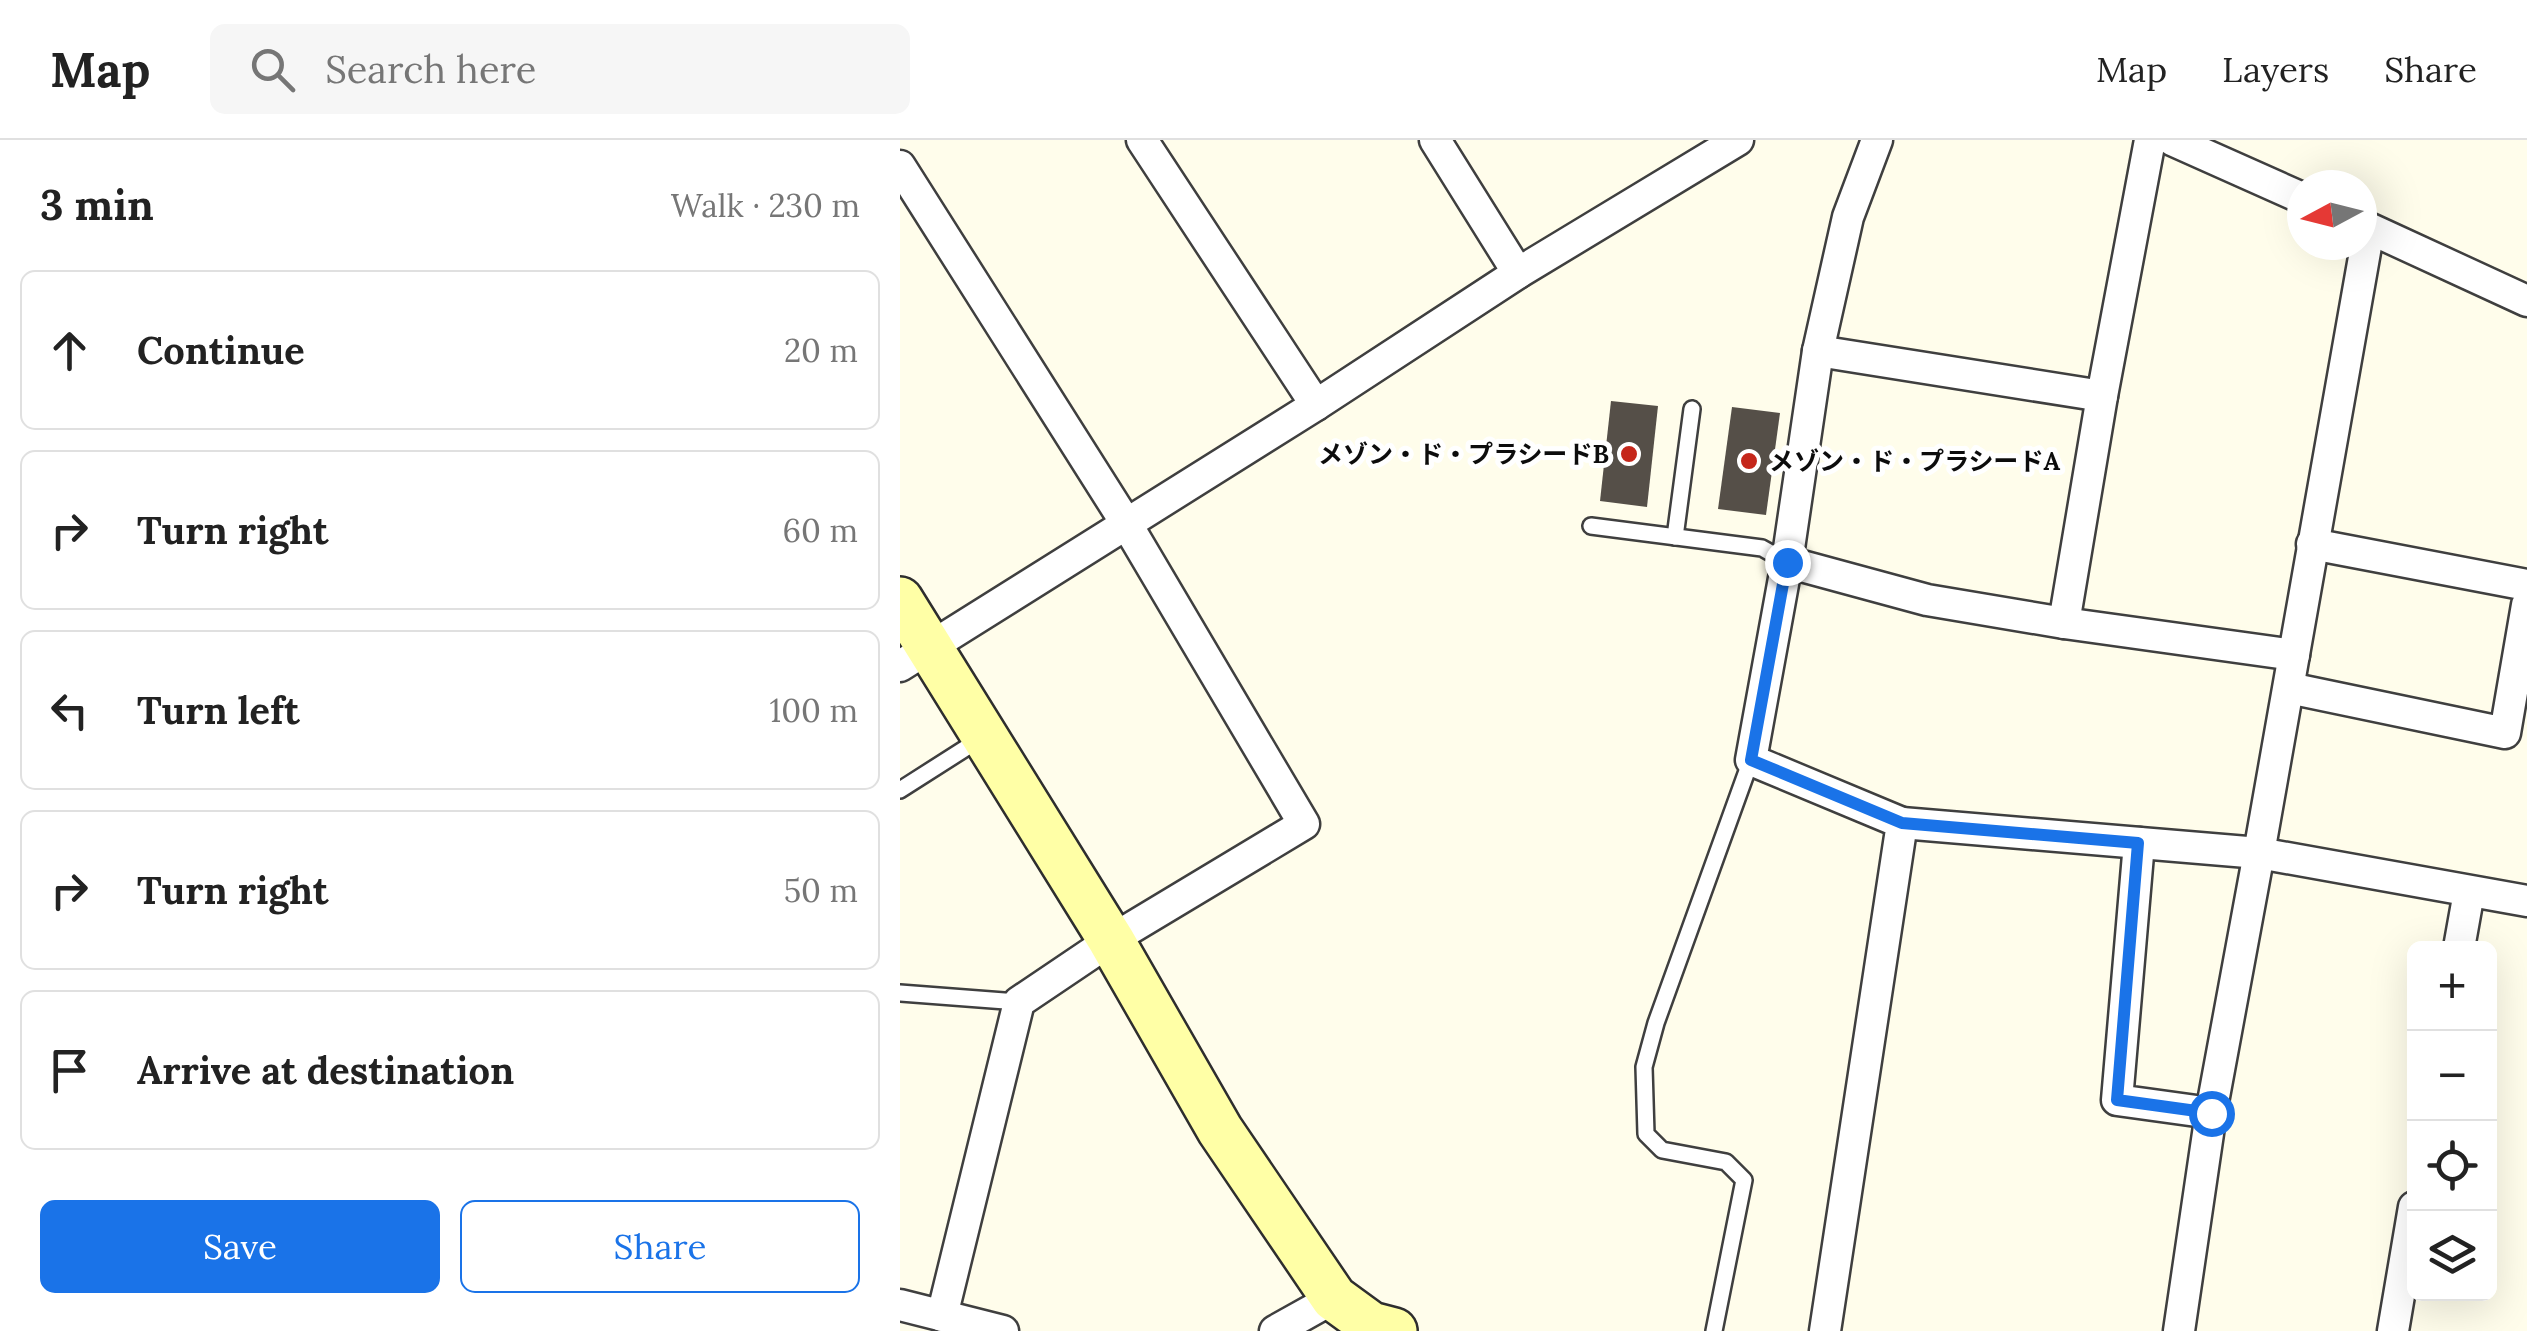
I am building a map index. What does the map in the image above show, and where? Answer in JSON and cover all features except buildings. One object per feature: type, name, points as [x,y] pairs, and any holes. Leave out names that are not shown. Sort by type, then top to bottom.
[{"type":"street","points":[[1142,140],[1316,405]]},
{"type":"street","points":[[1435,140],[1518,273]]},
{"type":"street","points":[[1877,140],[1848,217],[1818,351],[1787,562],[1751,760],[1902,823],[2259,853],[2527,901]]},
{"type":"street","points":[[2064,623],[2150,140]]},
{"type":"street","points":[[2172,140],[2287,191]]},
{"type":"street","points":[[915,656],[1316,405],[1721,144]]},
{"type":"street","points":[[900,166],[1126,523],[1304,824],[1111,940],[1018,1002],[942,1316]]},
{"type":"street","points":[[2377,232],[2527,301]]},
{"type":"street","points":[[2179,1331],[2211,1113],[2289,688],[2360,260]]},
{"type":"street","points":[[1818,351],[2102,396]]},
{"type":"street","points":[[2312,544],[2527,586]]},
{"type":"street","points":[[1787,562],[1927,600],[2294,656]]},
{"type":"street","points":[[900,600],[915,656],[983,736],[1111,940],[1220,1130],[1334,1298],[1372,1325],[1394,1331]]},
{"type":"street","points":[[2289,688],[2505,733],[2527,605]]},
{"type":"street","points":[[1825,1331],[1902,823]]},
{"type":"street","points":[[2138,843],[2117,1100],[2211,1113]]},
{"type":"street","points":[[2461,941],[2469,892]]},
{"type":"street","points":[[2393,1331],[2413,1211]]},
{"type":"street","points":[[1274,1331],[1334,1298]]},
{"type":"street","points":[[900,1305],[1003,1331]]},
{"type":"lane","points":[[1676,536],[1692,409]]},
{"type":"lane","points":[[1591,526],[1762,548],[1787,562]]},
{"type":"lane","points":[[900,790],[983,736]]},
{"type":"lane","points":[[1714,1331],[1744,1180],[1726,1162],[1662,1150],[1646,1134],[1644,1067],[1656,1022],[1751,760]]},
{"type":"lane","points":[[900,993],[1018,1002]]},
{"type":"place","name":"メゾン・ド・プラシードB","points":[[1629,454]]},
{"type":"place","name":"メゾン・ド・プラシードA","points":[[1749,461]]},
{"type":"route","points":[[1787,562],[1751,760],[1902,823],[2138,843],[2117,1100],[2211,1113]]}]
